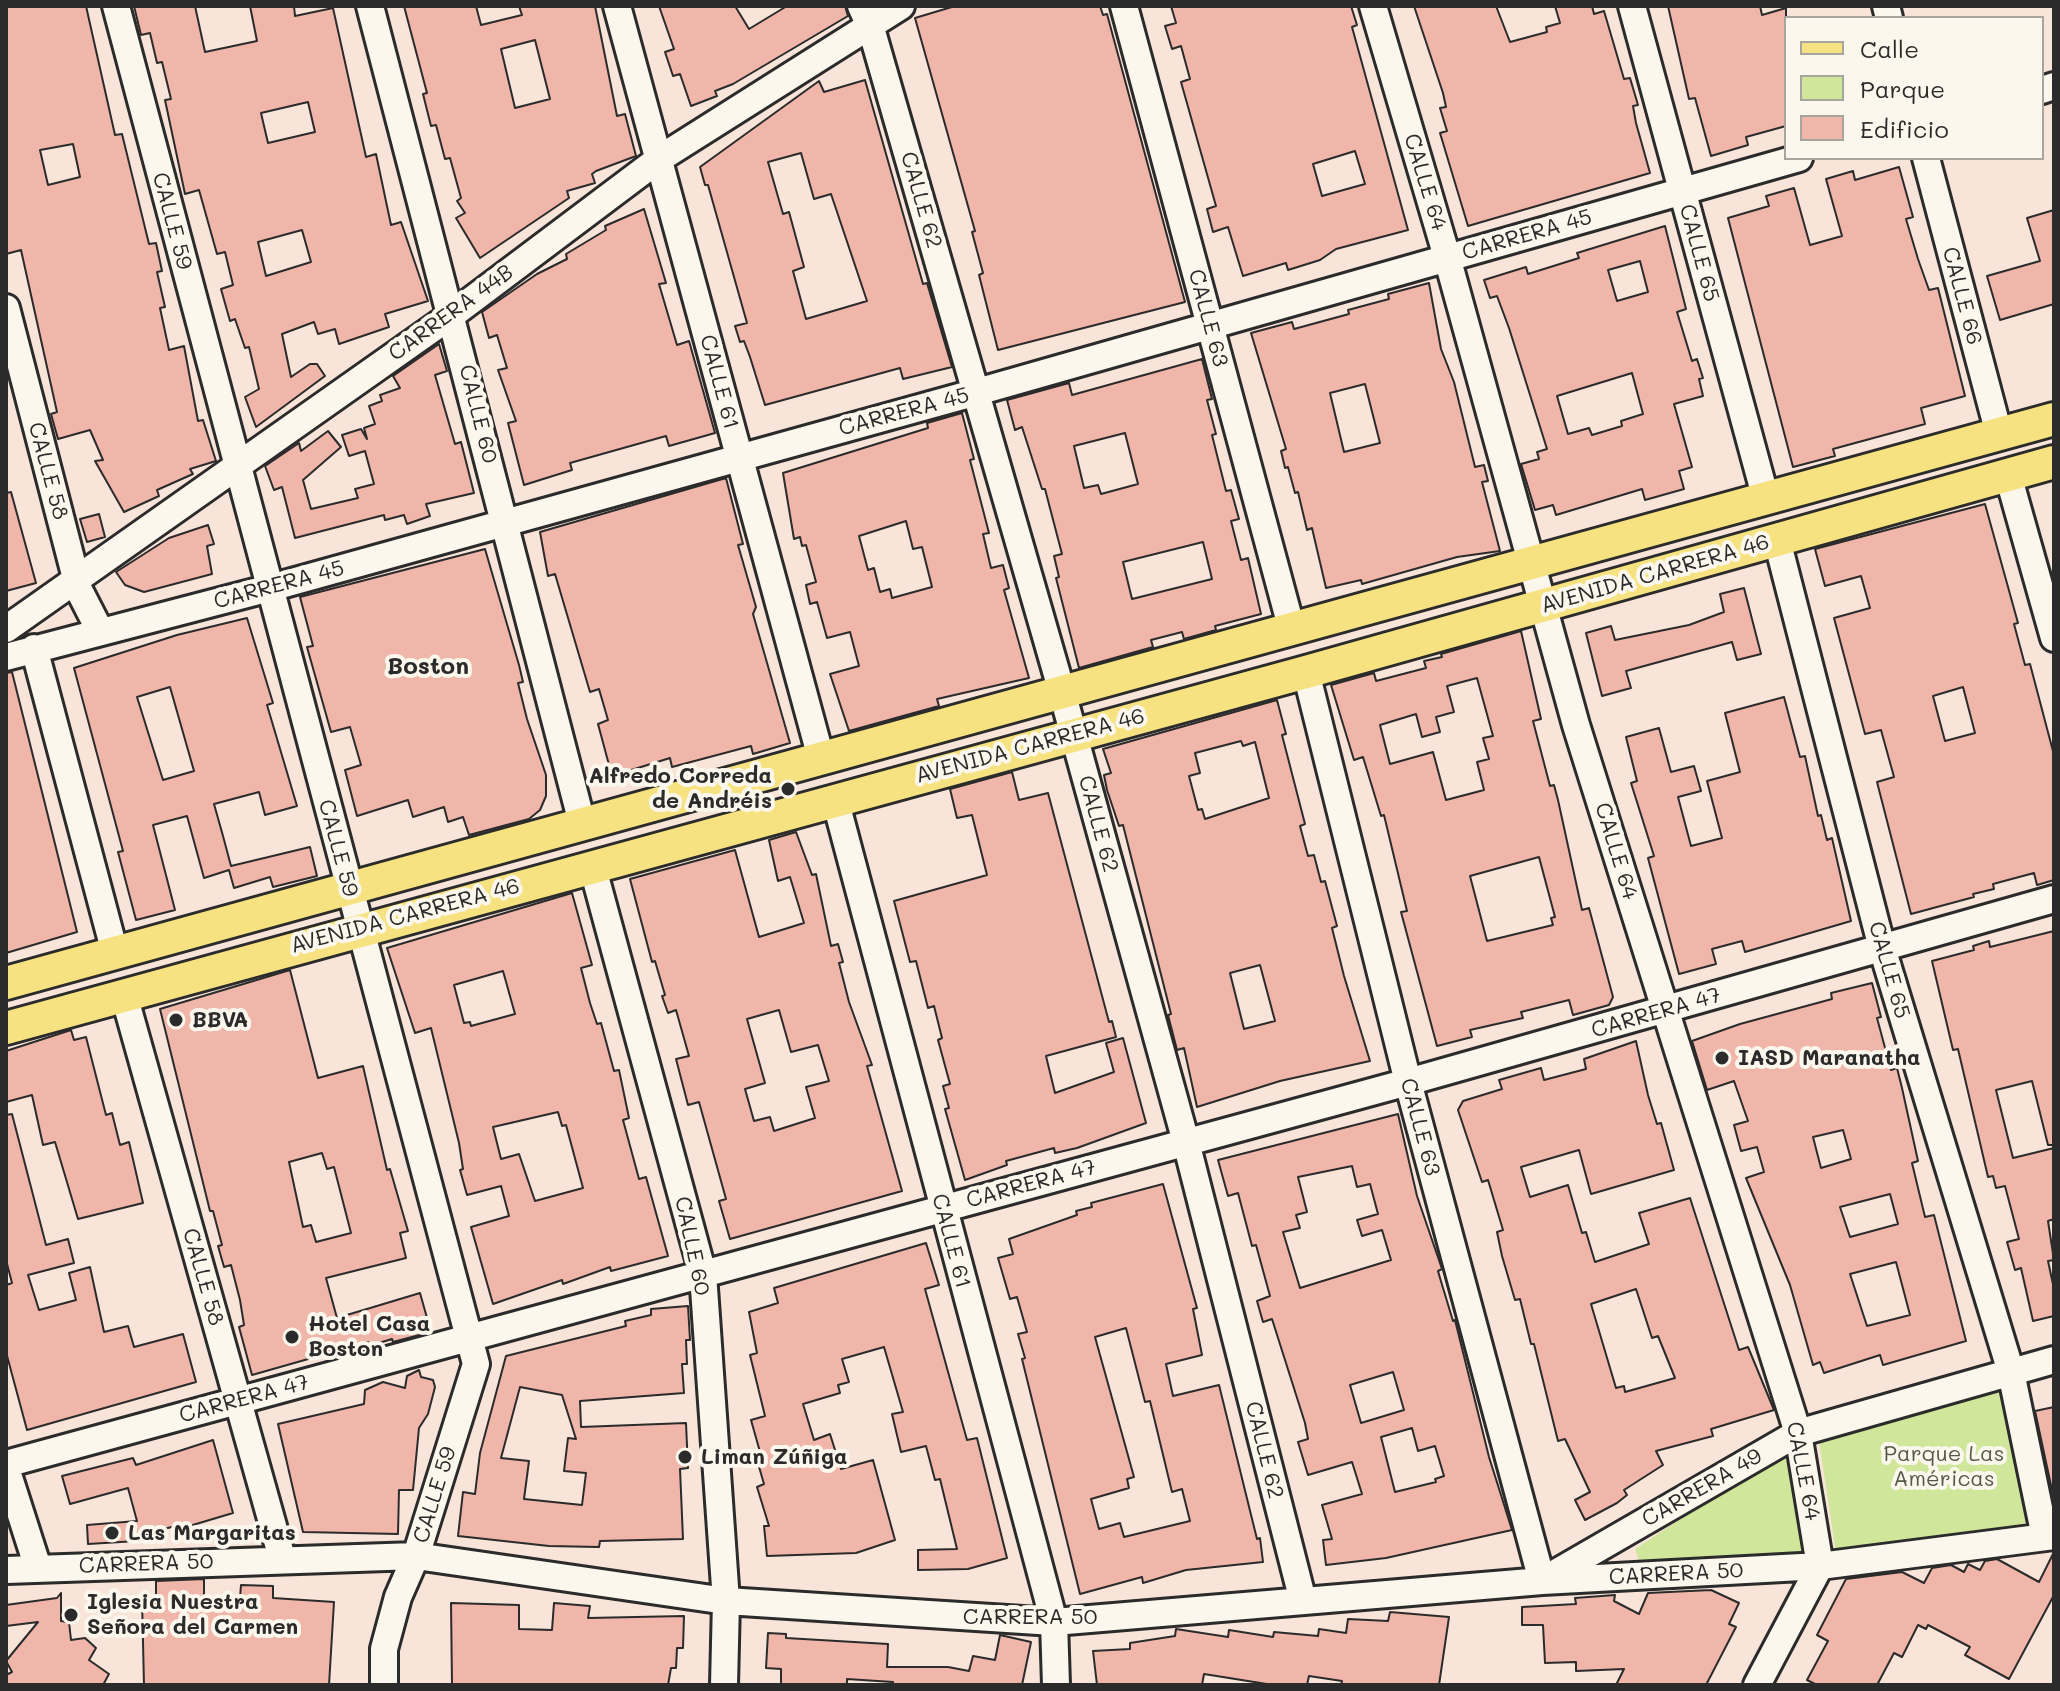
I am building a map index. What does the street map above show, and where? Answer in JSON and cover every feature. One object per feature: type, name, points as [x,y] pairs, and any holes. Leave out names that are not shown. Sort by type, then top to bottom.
[{"type":"main road","name":"AVENIDA CARRERA 46","points":[[6,983],[2054,419]]},
{"type":"main road","name":"AVENIDA CARRERA 46","points":[[6,1028],[592,865],[1306,672],[2054,462]]},
{"type":"street","name":"CALLE 59","points":[[116,6],[476,1364],[416,1556],[398,1597],[387,1636],[384,1685]]},
{"type":"street","name":"CALLE 60","points":[[370,6],[453,314],[582,823]]},
{"type":"street","name":"CALLE 61","points":[[617,6],[821,758]]},
{"type":"street","name":"CARRERA 44B","points":[[6,629],[453,314],[659,159],[866,17],[901,6]]},
{"type":"street","name":"CALLE 63","points":[[1124,6],[1292,630]]},
{"type":"street","name":"CALLE 64","points":[[1373,6],[1447,257],[1541,606],[1664,1011],[1798,1433],[1820,1566]]},
{"type":"street","name":"CALLE 65","points":[[1632,6],[1766,499]]},
{"type":"street","name":"CALLE 62","points":[[866,17],[1062,692],[1186,1142],[1303,1601]]},
{"type":"street","name":"CARRERA 45","points":[[6,657],[270,588],[977,392],[1792,160]]},
{"type":"street","name":"CALLE 66","points":[[1927,160],[1999,434]]},
{"type":"street","name":"CALLE 58","points":[[6,308],[76,578],[87,610],[100,631]]},
{"type":"street","points":[[2008,475],[2054,638]]},
{"type":"street","name":"CALLE 65","points":[[1777,540],[1882,948],[2011,1372],[2050,1536]]},
{"type":"street","points":[[34,648],[115,953]]},
{"type":"street","name":"CALLE 63","points":[[1306,672],[1408,1082],[1542,1581]]},
{"type":"street","name":"CALLE 61","points":[[835,799],[1054,1622],[1056,1685]]},
{"type":"street","name":"CALLE 60","points":[[592,865],[703,1274],[726,1601],[724,1685]]},
{"type":"street","name":"CARRERA 47","points":[[6,1466],[1408,1082],[2054,899]]},
{"type":"street","name":"CALLE 58","points":[[124,995],[282,1558]]},
{"type":"street","name":"CARRERA 49","points":[[1542,1581],[1798,1433],[2054,1360]]},
{"type":"street","points":[[6,1466],[38,1568]]},
{"type":"street","name":"CARRERA 50","points":[[6,1570],[282,1558],[416,1556],[726,1601],[1054,1622],[1542,1581],[1820,1566],[2050,1536]]},
{"type":"street","points":[[1757,1685],[1820,1566]]},
{"type":"green space","name":"Parque Las Américas","points":[[1996,1376],[2031,1525],[1836,1553],[1818,1434]]},
{"type":"green space","points":[[1792,1446],[1812,1557],[1642,1568],[1635,1549]]},
{"type":"building","points":[[6,6],[86,6],[115,135],[122,134],[149,244],[156,243],[162,271],[157,272],[165,307],[160,308],[169,350],[184,346],[198,421],[203,420],[216,461],[190,469],[193,474],[157,490],[159,496],[124,512],[95,461],[103,460],[90,430],[58,439],[51,414],[57,412],[21,250],[6,254]],"holes":[[[73,144],[80,177],[48,185],[40,150]]]},
{"type":"building","points":[[134,6],[195,6],[205,52],[257,41],[250,6],[294,6],[295,16],[333,8],[366,157],[376,154],[391,225],[401,222],[428,301],[385,314],[389,327],[339,344],[335,329],[318,334],[314,322],[282,334],[291,377],[310,364],[317,364],[325,376],[256,427],[245,397],[259,389],[249,347],[245,348],[235,319],[230,321],[221,289],[233,285],[225,252],[217,254],[199,190],[185,194],[165,100],[171,99],[162,62],[157,63],[150,33],[141,35]],"holes":[[[308,102],[315,132],[268,143],[261,113]],[[302,230],[311,262],[266,276],[258,242]]]},
{"type":"building","points":[[404,6],[476,6],[481,25],[522,15],[519,6],[595,6],[617,116],[625,114],[636,156],[596,171],[592,174],[595,183],[567,191],[569,198],[480,258],[456,218],[465,213],[457,201],[461,198],[450,158],[445,159],[436,125],[431,126],[423,94],[427,93]],"holes":[[[535,40],[550,99],[515,108],[501,49]]]},
{"type":"building","points":[[659,6],[735,6],[749,29],[787,6],[845,6],[848,16],[733,84],[715,91],[717,96],[691,106],[680,74],[673,76],[665,52],[674,49]]},
{"type":"building","points":[[955,6],[1100,6],[1103,15],[1107,14],[1185,302],[998,350],[979,275],[983,273],[972,232],[975,231],[915,18]]},
{"type":"building","points":[[1171,6],[1351,6],[1357,25],[1352,27],[1408,230],[1336,249],[1320,260],[1288,270],[1286,263],[1243,276],[1228,227],[1213,232],[1207,209],[1216,206],[1181,82],[1190,79],[1181,46],[1172,49],[1165,26],[1176,23]],"holes":[[[1355,151],[1365,184],[1322,196],[1313,164]]]},
{"type":"building","points":[[1414,6],[1496,6],[1510,42],[1547,32],[1546,27],[1560,23],[1555,6],[1592,6],[1594,14],[1604,11],[1624,79],[1630,78],[1638,105],[1633,106],[1636,123],[1650,173],[1468,226],[1440,133],[1447,131],[1440,108],[1446,107],[1443,93]]},
{"type":"building","points":[[1668,6],[1760,6],[1762,15],[1786,8],[1784,127],[1746,137],[1748,145],[1711,156],[1695,98],[1689,99]]},
{"type":"building","points":[[865,80],[923,284],[927,283],[952,367],[903,379],[900,368],[765,405],[744,341],[740,342],[735,326],[747,323],[708,185],[705,185],[700,167],[819,81],[824,92]],"holes":[[[801,153],[814,199],[831,194],[867,301],[806,319],[793,271],[804,267],[789,212],[783,214],[768,162]]]},
{"type":"building","points":[[1899,167],[1913,217],[1906,219],[1929,290],[1938,288],[1965,396],[1921,408],[1925,424],[1833,449],[1835,456],[1793,467],[1728,218],[1769,206],[1766,196],[1794,188],[1810,245],[1842,236],[1826,179],[1853,171],[1855,180]]},
{"type":"building","points":[[644,209],[666,283],[659,284],[677,345],[689,341],[715,433],[669,446],[666,436],[570,463],[572,470],[524,485],[508,423],[516,421],[498,370],[507,368],[497,335],[489,338],[482,312],[537,274],[567,259],[566,254],[606,230],[605,226]]},
{"type":"building","points":[[2054,210],[2054,304],[2000,320],[1987,276],[2040,261],[2027,218]]},
{"type":"building","points":[[1665,226],[1686,309],[1677,312],[1692,361],[1697,359],[1703,378],[1699,379],[1703,396],[1674,404],[1692,467],[1679,471],[1684,489],[1645,500],[1642,489],[1556,515],[1553,505],[1535,510],[1521,464],[1539,459],[1537,452],[1547,449],[1509,328],[1497,296],[1490,298],[1484,280],[1526,267],[1528,274],[1579,258],[1577,253]],"holes":[[[1640,261],[1648,292],[1617,301],[1608,270]],[[1632,373],[1643,414],[1621,421],[1622,426],[1592,435],[1589,428],[1568,434],[1557,396]]]},
{"type":"building","points":[[1429,283],[1441,349],[1454,382],[1475,467],[1484,465],[1488,481],[1482,482],[1500,551],[1457,557],[1362,584],[1361,580],[1326,588],[1312,528],[1307,530],[1298,492],[1295,493],[1288,467],[1285,468],[1281,451],[1286,449],[1251,333],[1292,322],[1294,329],[1349,314],[1348,310],[1389,299],[1388,294]],"holes":[[[1365,384],[1380,443],[1344,452],[1330,393]]]},
{"type":"building","points":[[439,344],[447,371],[435,375],[455,444],[461,442],[474,493],[426,504],[430,516],[407,524],[404,515],[385,520],[384,515],[295,538],[282,487],[274,490],[265,466],[299,443],[301,451],[328,431],[341,447],[303,480],[311,509],[358,498],[355,489],[374,484],[365,451],[349,456],[342,435],[361,429],[367,439],[364,428],[375,424],[369,406],[382,401],[380,395],[400,388],[393,376]]},
{"type":"building","points":[[1202,359],[1212,399],[1207,400],[1216,434],[1212,435],[1226,491],[1231,490],[1239,519],[1231,521],[1241,560],[1248,558],[1261,614],[1215,626],[1216,630],[1184,639],[1182,632],[1151,640],[1153,647],[1079,668],[1056,578],[1059,577],[1054,556],[1062,554],[1045,489],[1042,489],[1022,427],[1015,430],[1007,400],[1069,383],[1072,395]],"holes":[[[1125,433],[1138,484],[1101,494],[1098,485],[1084,488],[1074,446]],[[1203,542],[1212,579],[1132,599],[1123,562]]]},
{"type":"building","points":[[962,413],[974,459],[970,460],[989,533],[983,534],[991,568],[1003,565],[1009,588],[1004,590],[1029,678],[937,699],[939,706],[849,731],[830,674],[859,666],[850,632],[827,638],[817,602],[810,604],[806,585],[816,582],[806,545],[802,546],[800,537],[794,539],[783,473],[928,428],[927,423]],"holes":[[[906,521],[913,549],[922,547],[932,587],[892,598],[890,589],[880,592],[874,568],[868,570],[859,536]]]},
{"type":"building","points":[[726,478],[743,544],[738,545],[756,607],[753,614],[790,743],[753,754],[751,746],[672,767],[670,758],[612,776],[598,724],[608,720],[599,689],[590,692],[555,574],[548,576],[540,532]]},
{"type":"building","points":[[11,492],[36,583],[6,591],[6,493]]},
{"type":"building","points":[[1985,504],[2018,623],[2014,624],[2025,665],[2030,664],[2054,755],[2054,880],[2037,885],[2034,873],[1993,884],[1994,889],[1973,894],[1974,897],[1911,914],[1877,782],[1894,777],[1881,730],[1865,734],[1834,618],[1870,608],[1861,576],[1825,586],[1815,549]],"holes":[[[1963,687],[1975,733],[1945,741],[1933,696]]]},
{"type":"building","points":[[99,514],[105,537],[87,542],[80,519]]},
{"type":"building","points":[[208,525],[214,544],[207,546],[212,574],[144,592],[125,585],[116,572],[169,538]]},
{"type":"building","points":[[485,549],[519,665],[523,682],[518,683],[527,719],[546,775],[546,796],[540,810],[529,819],[469,835],[463,817],[448,822],[444,807],[413,817],[408,800],[357,816],[345,770],[361,765],[350,727],[331,732],[307,647],[313,646],[300,597]]},
{"type":"building","points":[[1744,588],[1761,654],[1737,660],[1732,642],[1626,671],[1631,688],[1602,696],[1586,633],[1611,626],[1615,640],[1689,625],[1724,612],[1720,594]]},
{"type":"building","points":[[247,618],[273,703],[267,705],[297,806],[265,815],[259,792],[214,804],[231,866],[310,847],[317,876],[273,887],[270,877],[234,888],[229,870],[204,878],[187,816],[153,825],[175,910],[136,920],[118,852],[123,851],[74,668],[177,635]],"holes":[[[170,687],[194,771],[163,780],[137,697]]]},
{"type":"building","points":[[1521,631],[1541,719],[1533,721],[1550,786],[1554,785],[1558,800],[1582,910],[1589,908],[1613,997],[1609,1005],[1573,1015],[1569,1000],[1521,1012],[1523,1018],[1470,1030],[1472,1037],[1437,1046],[1401,912],[1407,911],[1384,815],[1381,816],[1363,757],[1354,760],[1331,685],[1374,673],[1376,681],[1426,668],[1424,661],[1442,657],[1441,654]],"holes":[[[1477,678],[1493,736],[1483,738],[1489,759],[1477,762],[1484,790],[1446,800],[1433,752],[1390,764],[1380,725],[1416,714],[1422,737],[1440,732],[1436,717],[1454,712],[1447,686]],[[1539,857],[1555,917],[1551,918],[1553,925],[1487,941],[1470,876]]]},
{"type":"building","points":[[12,672],[77,932],[6,953],[6,673]]},
{"type":"building","points":[[1784,697],[1800,757],[1805,756],[1818,816],[1821,815],[1827,840],[1832,838],[1851,921],[1745,952],[1742,941],[1712,949],[1716,964],[1679,974],[1648,858],[1654,856],[1631,783],[1637,781],[1626,737],[1659,728],[1671,772],[1694,766],[1701,791],[1678,797],[1691,846],[1722,838],[1707,781],[1740,772],[1725,713]]},
{"type":"building","points":[[1277,700],[1286,734],[1282,735],[1305,824],[1300,826],[1308,856],[1314,855],[1321,882],[1325,881],[1337,926],[1332,928],[1344,976],[1370,1061],[1280,1081],[1197,1107],[1184,1048],[1177,1050],[1168,1015],[1171,1014],[1123,825],[1119,826],[1107,790],[1104,775],[1111,773],[1103,749]],"holes":[[[1241,741],[1243,746],[1255,742],[1269,798],[1205,819],[1202,809],[1198,810],[1189,776],[1200,773],[1195,753]],[[1260,965],[1275,1021],[1244,1029],[1230,973]]]},
{"type":"building","points":[[1012,772],[1019,800],[1048,793],[1109,1022],[1112,1021],[1116,1037],[1046,1056],[1055,1093],[1114,1072],[1106,1043],[1123,1038],[1146,1123],[1077,1148],[1055,1153],[1054,1148],[1006,1161],[1007,1165],[965,1180],[945,1109],[949,1108],[943,1086],[950,1084],[938,1040],[942,1038],[934,1006],[928,1008],[916,961],[910,962],[894,901],[987,875],[972,815],[957,818],[950,789]]},
{"type":"building","points":[[796,832],[812,875],[816,874],[831,946],[838,944],[843,962],[839,963],[849,1002],[872,1065],[867,1066],[902,1191],[730,1239],[719,1201],[726,1199],[699,1102],[688,1105],[676,1059],[689,1056],[676,1010],[668,1013],[662,996],[665,995],[655,961],[652,962],[630,879],[735,850],[759,937],[804,923],[790,877],[778,881],[769,840]],"holes":[[[779,1010],[791,1052],[818,1045],[829,1081],[806,1087],[815,1118],[774,1131],[770,1117],[754,1121],[745,1089],[765,1083],[747,1019]]]},
{"type":"building","points":[[572,893],[592,965],[581,968],[590,1003],[597,1024],[601,1023],[614,1071],[619,1070],[629,1118],[623,1120],[639,1179],[646,1177],[668,1256],[611,1271],[610,1267],[563,1284],[562,1280],[493,1304],[471,1227],[509,1216],[501,1186],[467,1195],[460,1170],[463,1169],[459,1143],[431,1028],[415,1033],[387,948]],"holes":[[[503,971],[515,1014],[471,1026],[470,1022],[464,1023],[454,985]],[[558,1112],[562,1126],[566,1125],[583,1188],[535,1201],[519,1154],[501,1159],[493,1127]]]},
{"type":"building","points":[[2054,931],[2054,1145],[2048,1145],[2032,1081],[1996,1090],[2013,1158],[2054,1148],[2054,1219],[2048,1221],[2054,1260],[2048,1261],[2054,1289],[2054,1316],[2033,1321],[2021,1268],[2015,1270],[2007,1242],[2019,1239],[2005,1186],[1996,1188],[1993,1176],[1988,1177],[1958,1049],[1953,1050],[1932,961],[1974,950],[1973,946],[1989,941],[1990,947]]},
{"type":"building","points":[[290,970],[318,1078],[363,1066],[387,1170],[390,1169],[408,1231],[400,1233],[406,1258],[326,1278],[337,1318],[420,1293],[431,1332],[369,1346],[368,1342],[252,1375],[239,1327],[244,1325],[240,1300],[231,1265],[224,1267],[218,1246],[222,1245],[213,1211],[210,1211],[160,1009]],"holes":[[[322,1153],[327,1169],[334,1167],[351,1233],[316,1242],[311,1225],[303,1227],[289,1162]]]},
{"type":"building","points":[[1872,983],[1881,1017],[1877,1018],[1891,1070],[1897,1068],[1902,1088],[1918,1161],[1912,1163],[1925,1217],[1934,1215],[1966,1341],[1883,1365],[1880,1355],[1824,1373],[1820,1362],[1813,1365],[1790,1285],[1746,1178],[1764,1172],[1757,1147],[1741,1151],[1734,1125],[1748,1121],[1734,1081],[1707,1090],[1692,1041],[1740,1024],[1832,999],[1831,993]],"holes":[[[1843,1130],[1851,1159],[1821,1168],[1813,1137]],[[1890,1194],[1898,1224],[1850,1237],[1840,1207]],[[1896,1262],[1910,1315],[1867,1326],[1850,1274]]]},
{"type":"building","points":[[71,1030],[74,1040],[86,1037],[106,1115],[112,1113],[120,1145],[129,1142],[143,1203],[78,1219],[55,1142],[43,1145],[32,1095],[6,1102],[6,1051]]},
{"type":"building","points":[[1636,1041],[1648,1095],[1657,1124],[1661,1123],[1674,1170],[1591,1194],[1579,1150],[1521,1167],[1530,1197],[1568,1185],[1582,1233],[1586,1232],[1595,1262],[1649,1244],[1639,1213],[1690,1198],[1739,1350],[1748,1347],[1774,1410],[1711,1429],[1713,1436],[1656,1451],[1663,1465],[1624,1490],[1627,1495],[1617,1503],[1585,1520],[1575,1500],[1590,1492],[1565,1439],[1558,1441],[1534,1344],[1531,1344],[1520,1299],[1515,1300],[1502,1256],[1497,1232],[1503,1230],[1488,1180],[1482,1182],[1458,1110],[1463,1101],[1502,1089],[1499,1080],[1541,1068],[1544,1080],[1586,1069],[1584,1059]],"holes":[[[1636,1289],[1652,1338],[1658,1336],[1675,1378],[1625,1392],[1624,1386],[1616,1388],[1591,1304]]]},
{"type":"building","points":[[12,1114],[46,1245],[68,1239],[74,1263],[28,1275],[39,1310],[76,1300],[69,1273],[90,1267],[104,1332],[128,1326],[134,1347],[183,1334],[196,1382],[27,1430],[6,1352],[6,1285],[12,1283],[6,1260],[6,1115]]},
{"type":"building","points":[[1398,1114],[1417,1196],[1442,1269],[1438,1271],[1455,1320],[1489,1457],[1512,1530],[1386,1558],[1326,1565],[1323,1540],[1332,1539],[1322,1505],[1362,1494],[1352,1462],[1308,1475],[1298,1442],[1308,1439],[1305,1423],[1272,1319],[1263,1322],[1257,1301],[1270,1296],[1256,1245],[1252,1246],[1238,1193],[1228,1196],[1218,1160]],"holes":[[[1352,1166],[1357,1187],[1370,1184],[1378,1214],[1357,1220],[1362,1236],[1382,1230],[1391,1260],[1300,1288],[1283,1232],[1300,1228],[1296,1215],[1307,1212],[1298,1177]],[[1393,1372],[1404,1410],[1361,1423],[1350,1385]],[[1412,1428],[1418,1451],[1435,1446],[1444,1476],[1435,1479],[1436,1482],[1395,1492],[1381,1437]]]},
{"type":"building","points":[[1163,1184],[1197,1308],[1193,1309],[1202,1355],[1166,1364],[1173,1396],[1219,1385],[1257,1539],[1260,1538],[1263,1562],[1186,1570],[1143,1583],[1142,1577],[1080,1594],[1022,1359],[1025,1358],[1018,1334],[1027,1332],[1017,1297],[1010,1299],[998,1258],[1013,1254],[1009,1239],[1077,1215],[1076,1211],[1092,1207],[1091,1203]],"holes":[[[1126,1328],[1145,1402],[1150,1401],[1172,1492],[1182,1489],[1190,1521],[1124,1537],[1120,1523],[1099,1529],[1091,1499],[1129,1488],[1127,1479],[1134,1477],[1095,1337]]]},
{"type":"building","points":[[926,1243],[939,1285],[925,1289],[967,1440],[977,1438],[1007,1558],[968,1569],[918,1570],[918,1550],[957,1549],[940,1479],[935,1480],[926,1446],[901,1452],[892,1414],[903,1412],[884,1347],[842,1359],[849,1382],[838,1385],[840,1393],[803,1404],[814,1440],[830,1434],[841,1469],[873,1460],[895,1540],[856,1553],[767,1556],[764,1526],[769,1526],[757,1487],[764,1484],[757,1460],[762,1459],[751,1420],[765,1416],[750,1355],[757,1353],[749,1312],[778,1303],[774,1288]]},
{"type":"building","points":[[688,1306],[690,1340],[686,1340],[687,1364],[682,1364],[684,1393],[580,1401],[581,1427],[686,1423],[688,1468],[680,1469],[683,1539],[600,1541],[599,1547],[549,1546],[458,1536],[463,1492],[475,1494],[480,1453],[506,1356],[626,1326],[625,1321],[651,1315],[651,1309]],"holes":[[[520,1387],[562,1395],[576,1439],[568,1438],[564,1471],[586,1473],[582,1505],[524,1499],[529,1461],[501,1458]]]},
{"type":"building","points":[[419,1370],[421,1377],[433,1380],[435,1387],[428,1414],[419,1428],[413,1490],[399,1490],[398,1534],[303,1532],[278,1424],[364,1404],[365,1390],[383,1382],[405,1388],[407,1376]]},
{"type":"building","points":[[2054,1407],[2054,1490],[2052,1490],[2035,1411]]},
{"type":"building","points":[[213,1440],[233,1513],[176,1530],[175,1526],[136,1537],[137,1541],[88,1544],[87,1525],[137,1521],[128,1488],[70,1504],[62,1476],[133,1458],[136,1465]]},
{"type":"building","points":[[2054,1552],[2054,1595],[2009,1679],[1965,1655],[1970,1647],[1928,1625],[1926,1629],[1918,1625],[1902,1657],[1894,1653],[1877,1685],[1817,1685],[1807,1680],[1828,1641],[1817,1635],[1846,1579],[1902,1572],[1924,1583],[1932,1568],[1951,1565],[1964,1572],[1968,1564],[1980,1570],[1985,1561],[1997,1559],[2039,1582]]},
{"type":"building","points":[[204,1579],[204,1598],[240,1598],[241,1585],[273,1586],[273,1598],[334,1602],[329,1685],[144,1685],[142,1599],[156,1599],[156,1581]]},
{"type":"building","points":[[1711,1590],[1739,1603],[1729,1624],[1736,1627],[1706,1685],[1616,1685],[1624,1669],[1576,1671],[1576,1662],[1545,1663],[1543,1625],[1522,1625],[1522,1607],[1576,1604],[1575,1598],[1615,1595],[1614,1601],[1639,1614],[1648,1593]]},
{"type":"building","points":[[61,1593],[61,1621],[69,1622],[71,1640],[85,1638],[96,1648],[89,1660],[109,1674],[103,1685],[6,1685],[6,1675],[12,1672],[6,1661],[38,1622],[6,1626],[6,1605],[57,1598]]},
{"type":"building","points":[[451,1603],[519,1605],[519,1629],[552,1630],[554,1603],[590,1606],[588,1618],[684,1616],[683,1648],[677,1648],[676,1668],[671,1668],[668,1685],[452,1685]]},
{"type":"building","points":[[1390,1612],[1449,1617],[1439,1685],[1341,1685],[1342,1681],[1309,1676],[1307,1685],[1273,1685],[1204,1674],[1202,1685],[1097,1685],[1093,1651],[1130,1649],[1130,1643],[1175,1636],[1176,1629],[1228,1637],[1229,1630],[1273,1637],[1274,1632],[1318,1636],[1319,1629],[1346,1633],[1348,1619],[1388,1621]]},
{"type":"building","points":[[768,1633],[786,1634],[786,1638],[888,1644],[887,1667],[948,1667],[969,1671],[973,1656],[995,1660],[1000,1635],[1031,1642],[1022,1685],[893,1685],[893,1682],[847,1679],[847,1685],[781,1685],[781,1669],[766,1668]]},
{"type":"place","name":"Alfredo Correda de Andréis","points":[[788,789]]},
{"type":"place","name":"BBVA","points":[[176,1020]]},
{"type":"place","name":"IASD Maranatha","points":[[1722,1058]]},
{"type":"place","name":"Hotel Casa Boston","points":[[292,1337]]},
{"type":"place","name":"Liman Zúñiga","points":[[685,1457]]},
{"type":"place","name":"Las Margaritas","points":[[112,1533]]},
{"type":"place","name":"Iglesia Nuestra Señora del Carmen","points":[[71,1615]]},
{"type":"district","name":"Boston","points":[[428,667]]}]
